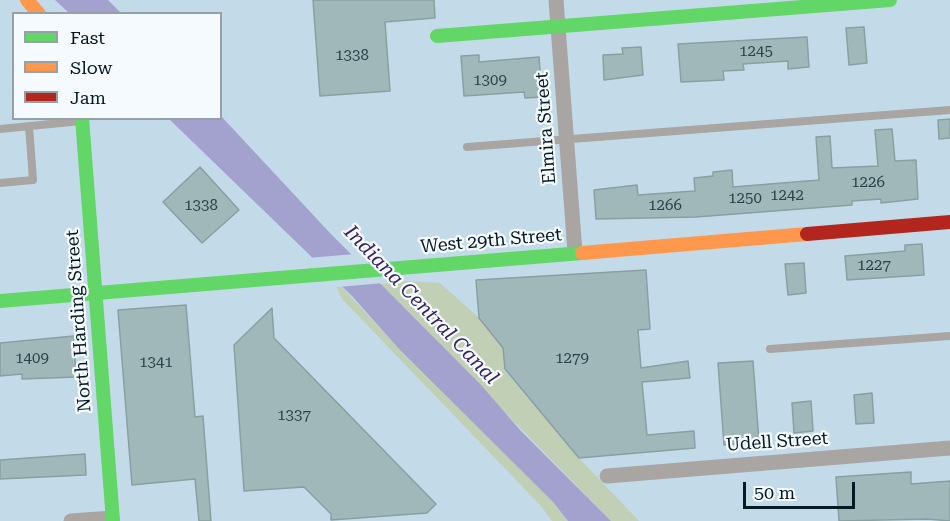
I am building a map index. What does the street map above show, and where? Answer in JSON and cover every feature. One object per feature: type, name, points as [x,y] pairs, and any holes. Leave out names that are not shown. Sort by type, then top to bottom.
[{"type":"main road","points":[[27,0],[37,12]]},
{"type":"main road","points":[[437,36],[890,0]]},
{"type":"main road","name":"North Harding Street","points":[[82,120],[112,519]]},
{"type":"main road","name":"West 29th Street","points":[[0,301],[950,222]]},
{"type":"street","name":"Elmira Street","points":[[556,0],[575,252]]},
{"type":"street","name":"Udell Street","points":[[607,476],[950,448]]},
{"type":"street","points":[[71,521],[112,519]]},
{"type":"lane","points":[[467,147],[950,110]]},
{"type":"lane","points":[[0,129],[82,120]]},
{"type":"lane","points":[[0,183],[33,180],[29,126]]},
{"type":"lane","points":[[770,349],[950,336]]},
{"type":"green space","points":[[405,281],[440,283],[479,318],[503,348],[505,371],[578,457],[639,521],[611,521],[380,284]]},
{"type":"green space","points":[[336,287],[342,287],[399,349],[553,502],[568,521],[552,521],[541,506],[343,300]]},
{"type":"water","points":[[55,0],[108,0],[120,12],[68,12]]},
{"type":"water","points":[[222,117],[330,233],[481,385],[521,431],[611,521],[568,521],[553,502],[399,349],[352,296],[170,120],[222,120]]},
{"type":"pier","points":[[355,254],[384,283],[338,287],[308,258]]},
{"type":"building","points":[[313,0],[434,0],[435,18],[385,22],[390,91],[320,96]]},
{"type":"building","points":[[864,27],[867,63],[849,65],[846,28]]},
{"type":"building","points":[[807,37],[809,67],[788,69],[788,61],[743,64],[744,70],[723,71],[724,80],[681,82],[678,44]]},
{"type":"building","points":[[641,47],[643,75],[604,80],[603,55],[623,54],[622,48]]},
{"type":"building","points":[[479,55],[479,62],[539,57],[542,97],[525,98],[524,92],[464,96],[461,56]]},
{"type":"building","points":[[950,119],[950,138],[939,139],[938,120]]},
{"type":"building","points":[[892,129],[895,161],[916,160],[918,199],[881,203],[881,199],[852,201],[852,205],[696,217],[596,219],[594,190],[637,185],[638,195],[695,191],[694,178],[713,176],[713,172],[732,170],[733,187],[819,180],[816,137],[830,136],[832,168],[878,166],[875,130]]},
{"type":"building","points":[[200,167],[239,210],[202,243],[163,202]]},
{"type":"building","points":[[922,244],[924,275],[847,280],[845,256],[905,251],[905,245]]},
{"type":"building","points":[[804,263],[806,293],[788,295],[785,264]]},
{"type":"building","points":[[646,270],[650,329],[638,330],[641,368],[688,361],[690,378],[642,382],[647,435],[694,431],[695,448],[579,458],[505,369],[503,348],[479,318],[476,280]]},
{"type":"building","points":[[186,305],[195,417],[203,416],[211,521],[199,521],[195,479],[132,485],[118,310]]},
{"type":"building","points":[[272,308],[274,338],[436,504],[427,513],[331,520],[331,514],[304,487],[244,491],[234,345]]},
{"type":"building","points":[[74,336],[76,377],[22,379],[22,374],[0,376],[0,343]]},
{"type":"building","points":[[753,361],[759,442],[724,445],[718,363]]},
{"type":"building","points":[[872,393],[874,423],[856,424],[854,395]]},
{"type":"building","points":[[811,401],[813,431],[794,433],[792,403]]},
{"type":"building","points":[[85,454],[86,475],[0,479],[0,460]]},
{"type":"building","points":[[911,472],[911,484],[950,481],[950,521],[927,519],[839,521],[836,477]]},
{"type":"traffic: fast","points":[[437,36],[890,0]]},
{"type":"traffic: fast","points":[[82,120],[113,521]]},
{"type":"traffic: fast","points":[[0,301],[582,253]]},
{"type":"traffic: slow","points":[[27,0],[37,12]]},
{"type":"traffic: slow","points":[[582,253],[807,234]]},
{"type":"traffic: jam","points":[[807,234],[950,222]]},
{"type":"water label","name":"Indiana Central Canal","points":[[421,305]]}]
